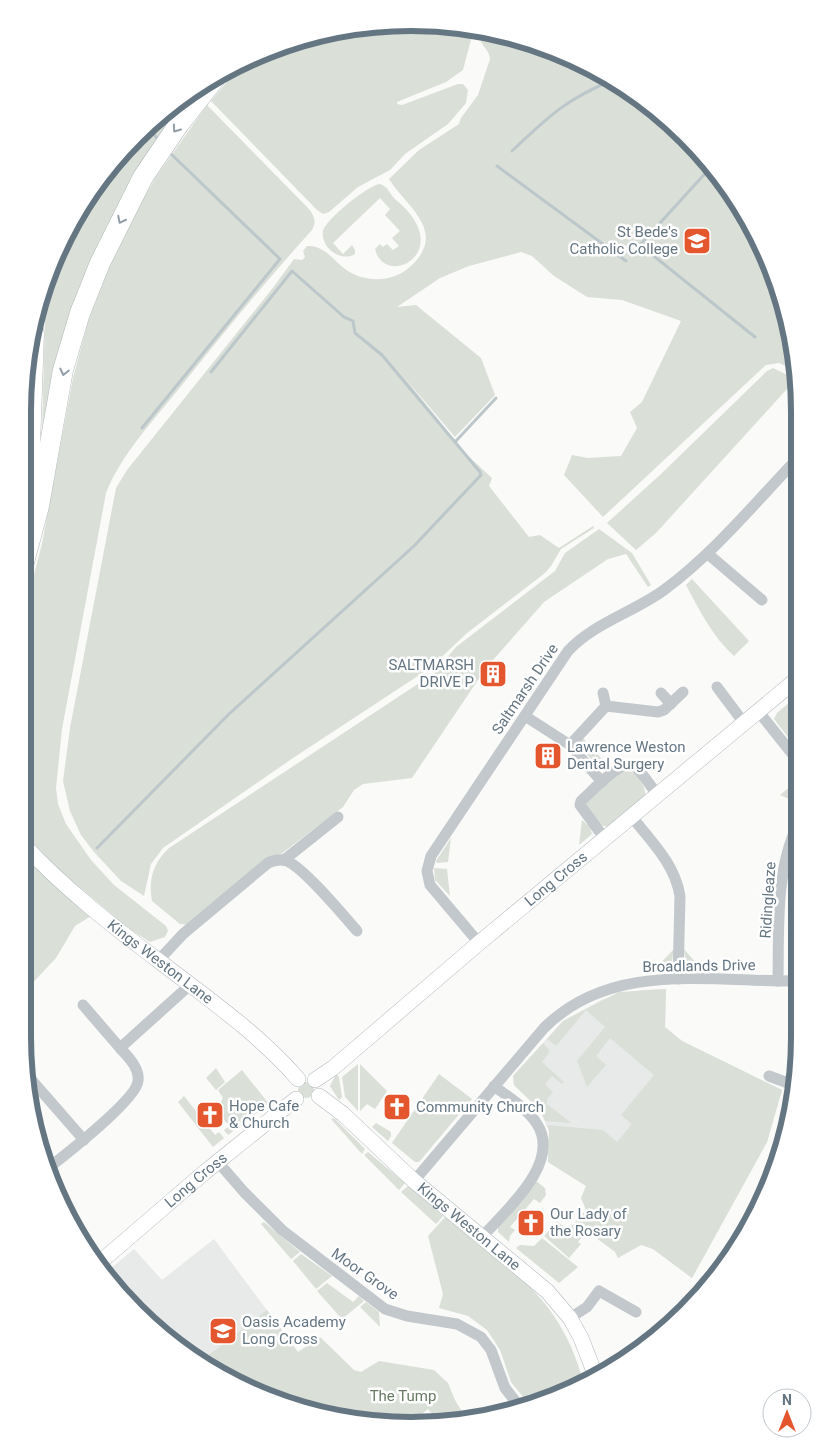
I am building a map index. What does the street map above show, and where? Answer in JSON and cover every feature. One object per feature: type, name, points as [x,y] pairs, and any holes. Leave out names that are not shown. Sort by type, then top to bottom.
[{"type":"highway","points":[[31,535],[39,506],[63,370],[80,313],[100,263],[143,177],[179,124],[204,93]]},
{"type":"street","name":"Saltmarsh Drive","points":[[479,943],[430,885],[428,864],[431,856],[563,657],[574,644],[662,592],[708,554],[791,464]]},
{"type":"street","points":[[708,554],[762,600]]},
{"type":"street","name":"Long Cross","points":[[315,1080],[340,1062],[479,943],[791,684]]},
{"type":"street","points":[[721,687],[744,723]]},
{"type":"street","points":[[606,706],[654,712],[664,710],[683,692]]},
{"type":"street","points":[[603,693],[606,706]]},
{"type":"street","points":[[661,693],[671,704]]},
{"type":"street","points":[[570,745],[606,706]]},
{"type":"street","points":[[758,711],[791,752]]},
{"type":"street","points":[[525,716],[570,745],[602,782]]},
{"type":"street","points":[[605,839],[580,805],[581,801],[602,782],[622,765],[628,764],[634,768],[657,794]]},
{"type":"street","points":[[158,961],[183,934],[268,863],[284,860],[338,816]]},
{"type":"street","points":[[632,817],[667,861],[677,883],[680,896],[678,979]]},
{"type":"street","name":"Ridingleaze","points":[[778,981],[782,877],[791,841]]},
{"type":"street","name":"Kings Weston Lane","points":[[31,852],[82,901],[190,984],[277,1055],[298,1079]]},
{"type":"street","points":[[284,860],[290,863],[326,896],[357,931]]},
{"type":"street","name":"Broadlands Drive","points":[[414,1181],[544,1028],[570,1007],[621,984],[678,979],[791,981]]},
{"type":"street","points":[[120,1048],[190,984]]},
{"type":"street","points":[[53,1164],[84,1140],[137,1087],[136,1069],[83,1005]]},
{"type":"street","points":[[770,1076],[788,1085]]},
{"type":"street","points":[[307,1077],[315,1080],[320,1087],[319,1096],[314,1102],[306,1104],[296,1099],[294,1086],[298,1079],[307,1077]]},
{"type":"street","points":[[34,1082],[84,1140]]},
{"type":"street","points":[[482,1238],[533,1177],[540,1165],[543,1153],[543,1140],[537,1124],[494,1086]]},
{"type":"street","name":"Kings Weston Lane","points":[[319,1096],[343,1114],[414,1181],[482,1238],[530,1274],[570,1318],[584,1345],[594,1370]]},
{"type":"street","name":"Long Cross","points":[[103,1259],[218,1162],[296,1099]]},
{"type":"street","name":"Moor Grove","points":[[218,1162],[244,1192],[282,1230],[386,1309],[407,1316],[458,1324],[481,1337],[491,1350],[505,1388],[516,1402]]},
{"type":"street","points":[[570,1318],[587,1307],[599,1291],[636,1312]]},
{"type":"shaded area","points":[[666,989],[665,1027],[682,1041],[782,1090],[767,1142],[692,1278],[653,1249],[641,1244],[636,1217],[548,1162],[549,1131],[540,1110],[514,1085],[513,1076],[563,1021],[603,999],[642,990]]},
{"type":"shaded area","name":"Oasis Academy Long Cross","points":[[214,1239],[298,1352],[265,1387],[243,1378],[200,1353],[161,1323],[142,1306],[110,1269],[134,1249],[162,1280]]},
{"type":"green space","points":[[386,32],[436,32],[472,36],[463,70],[446,82],[397,102],[397,104],[402,105],[458,84],[463,84],[468,90],[466,103],[448,124],[405,154],[390,170],[358,187],[329,212],[323,214],[211,101],[231,76],[266,60],[313,44],[361,34]]},
{"type":"green space","points":[[479,38],[533,51],[579,70],[622,95],[680,142],[727,200],[752,243],[771,289],[778,313],[789,367],[779,363],[766,365],[603,517],[564,475],[572,455],[588,458],[621,456],[637,428],[630,412],[642,402],[681,321],[622,300],[587,297],[554,276],[532,256],[521,252],[469,266],[440,278],[397,307],[416,305],[481,358],[495,395],[455,437],[404,377],[465,453],[492,478],[489,486],[529,537],[540,535],[559,548],[593,526],[594,528],[561,549],[545,573],[467,633],[430,668],[293,758],[163,848],[151,864],[144,896],[121,881],[81,835],[70,811],[63,781],[70,728],[116,488],[127,470],[294,259],[302,260],[305,257],[303,251],[307,246],[313,246],[328,253],[353,274],[371,279],[390,278],[407,270],[414,263],[423,251],[426,240],[424,229],[420,218],[389,179],[419,150],[459,124],[461,118],[478,95],[490,59]]},
{"type":"green space","points":[[207,105],[308,208],[315,221],[312,230],[277,269],[138,439],[120,465],[106,493],[62,729],[56,788],[58,804],[66,824],[91,860],[114,885],[166,926],[168,931],[165,937],[150,942],[128,928],[57,868],[31,840],[31,586],[42,544],[73,378],[88,322],[110,265],[138,208],[156,177]]},
{"type":"green space","points":[[180,110],[154,147],[42,437],[45,309],[60,266],[82,221],[110,180],[142,142]]},
{"type":"green space","points":[[380,184],[387,189],[413,218],[420,235],[419,249],[412,259],[402,265],[391,266],[381,261],[375,249],[380,244],[383,247],[387,244],[393,250],[399,246],[392,238],[400,231],[385,215],[390,209],[380,198],[333,243],[343,254],[352,245],[355,254],[349,256],[338,255],[328,248],[323,237],[323,231],[331,219],[357,196]]},
{"type":"green space","points":[[773,368],[789,376],[790,386],[656,533],[636,550],[607,523],[661,474],[767,371]]},
{"type":"green space","points":[[599,529],[632,553],[651,585],[648,587],[626,554],[608,559],[544,602],[486,668],[412,778],[363,784],[354,790],[343,807],[281,854],[272,856],[189,925],[180,924],[152,901],[151,879],[153,872],[159,860],[169,848],[433,674],[456,647],[555,571],[565,553]]},
{"type":"green space","points":[[692,579],[749,641],[734,656],[713,632],[696,604],[686,585]]},
{"type":"green space","points":[[791,701],[791,741],[774,719],[777,713]]},
{"type":"green space","points":[[581,736],[603,760],[597,766],[578,744],[577,741]]},
{"type":"green space","points":[[627,770],[640,780],[644,787],[645,795],[609,827],[599,825],[586,806],[586,802],[620,772]]},
{"type":"green space","points":[[791,786],[791,800],[780,795]]},
{"type":"green space","points":[[582,820],[590,827],[592,834],[579,845]]},
{"type":"green space","points":[[451,838],[448,862],[437,863],[436,861]]},
{"type":"green space","points":[[31,859],[91,916],[75,926],[56,958],[31,985]]},
{"type":"green space","points":[[434,868],[447,869],[450,896],[435,880]]},
{"type":"green space","points":[[674,949],[671,966],[666,970],[654,970]]},
{"type":"green space","points":[[684,949],[703,971],[692,971],[686,967]]},
{"type":"green space","points":[[666,989],[665,1027],[682,1041],[782,1090],[767,1142],[692,1278],[653,1249],[641,1245],[618,1258],[615,1252],[587,1231],[578,1242],[581,1244],[569,1258],[544,1236],[557,1221],[568,1230],[586,1210],[581,1198],[586,1186],[548,1162],[549,1131],[547,1125],[603,1130],[617,1142],[632,1124],[621,1115],[654,1075],[610,1038],[596,1056],[606,1065],[587,1087],[577,1061],[605,1027],[586,1010],[556,1046],[547,1039],[563,1021],[619,992]]},
{"type":"green space","points":[[543,1043],[550,1051],[542,1062],[564,1082],[562,1084],[552,1076],[545,1084],[553,1092],[547,1099],[547,1104],[571,1123],[545,1121],[540,1110],[514,1085],[513,1076]]},
{"type":"green space","points":[[358,1064],[358,1111],[345,1097],[342,1077]]},
{"type":"green space","points":[[360,1064],[387,1091],[375,1109],[367,1104],[360,1111]]},
{"type":"green space","points":[[216,1068],[225,1082],[216,1090],[206,1078]]},
{"type":"green space","points":[[242,1070],[269,1104],[228,1135],[224,1130],[229,1126],[216,1110],[223,1098],[218,1090]]},
{"type":"green space","points":[[336,1074],[339,1077],[342,1097],[339,1100],[330,1086]]},
{"type":"green space","points":[[439,1074],[472,1099],[419,1162],[415,1162],[392,1143]]},
{"type":"green space","points":[[303,1082],[309,1082],[314,1087],[312,1096],[303,1098],[298,1093],[298,1087]]},
{"type":"green space","points":[[184,1096],[215,1135],[219,1132],[224,1138],[213,1147],[178,1102]]},
{"type":"green space","points":[[334,1118],[365,1149],[362,1154],[331,1119]]},
{"type":"green space","points":[[376,1123],[391,1132],[388,1141],[372,1127]]},
{"type":"green space","points":[[368,1152],[405,1183],[399,1190],[364,1155]]},
{"type":"green space","points":[[536,1181],[545,1188],[546,1195],[540,1203],[534,1199],[510,1227],[515,1230],[510,1236],[509,1242],[498,1232],[498,1226]]},
{"type":"green space","points":[[408,1186],[443,1216],[436,1224],[401,1192]]},
{"type":"green space","points":[[445,1217],[511,1269],[546,1305],[561,1327],[573,1352],[581,1377],[525,1399],[511,1382],[500,1350],[487,1330],[468,1316],[439,1308],[443,1294],[428,1236]]},
{"type":"green space","points":[[264,1222],[300,1252],[291,1259],[261,1224]]},
{"type":"green space","points":[[542,1238],[578,1267],[559,1283],[516,1248],[520,1245],[534,1246]]},
{"type":"green space","points":[[301,1254],[332,1276],[316,1289],[293,1261]]},
{"type":"green space","points":[[327,1283],[353,1302],[359,1296],[364,1301],[342,1319],[317,1291]]},
{"type":"green space","points":[[366,1302],[379,1312],[380,1327],[360,1307]]},
{"type":"green space","name":"The Tump","points":[[267,1310],[298,1352],[320,1337],[354,1370],[361,1372],[379,1361],[434,1370],[448,1383],[463,1414],[434,1416],[428,1409],[419,1417],[386,1416],[361,1414],[313,1404],[289,1397],[243,1378],[206,1357]]},
{"type":"waterway","points":[[512,151],[558,110],[582,94],[604,84]]},
{"type":"waterway","points":[[152,133],[159,141]]},
{"type":"waterway","points":[[142,428],[280,259],[168,151]]},
{"type":"waterway","points":[[497,166],[626,261]]},
{"type":"waterway","points":[[706,172],[640,245],[755,337]]},
{"type":"waterway","points":[[97,848],[229,714],[414,546],[481,475],[382,355],[355,333],[353,321],[344,317],[292,271],[211,372]]},
{"type":"waterway","points":[[455,442],[496,398]]},
{"type":"place","name":"St Bede's Catholic College","points":[[697,241]]},
{"type":"place","name":"SALTMARSH DRIVE P","points":[[493,674]]},
{"type":"place","name":"Lawrence Weston Dental Surgery","points":[[548,756]]},
{"type":"place","name":"Community Church","points":[[397,1107]]},
{"type":"place","name":"Hope Cafe & Church","points":[[210,1115]]},
{"type":"place","name":"Our Lady of the Rosary","points":[[531,1223]]},
{"type":"place","name":"Oasis Academy Long Cross","points":[[223,1331]]}]
